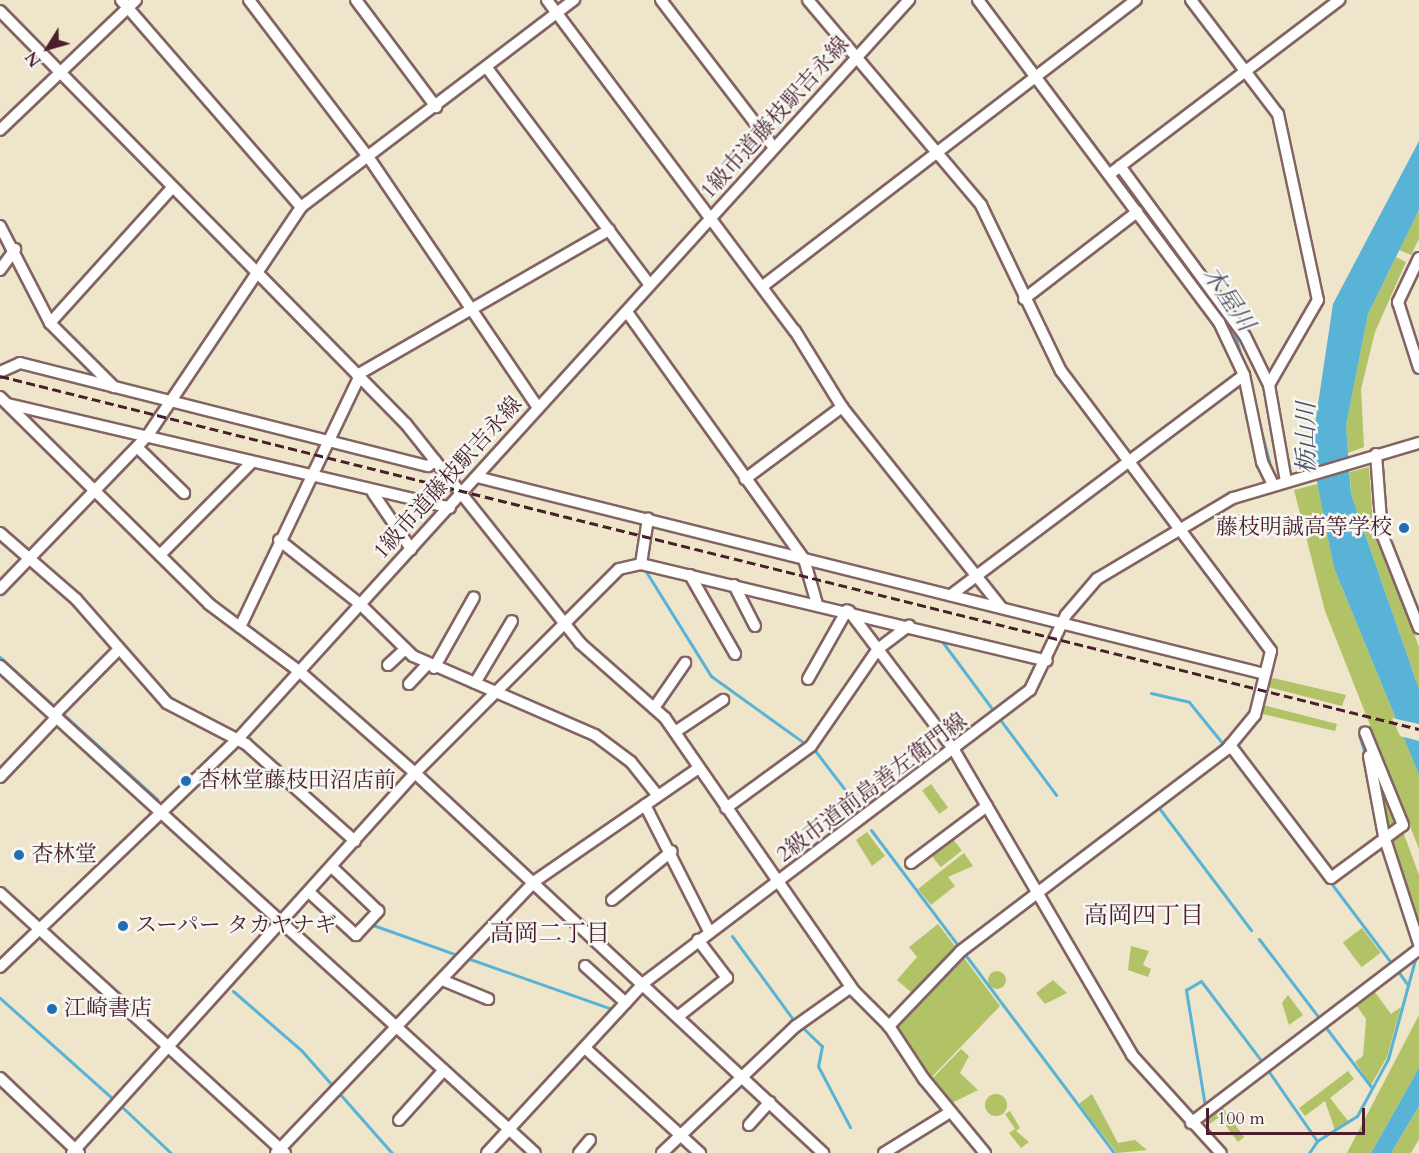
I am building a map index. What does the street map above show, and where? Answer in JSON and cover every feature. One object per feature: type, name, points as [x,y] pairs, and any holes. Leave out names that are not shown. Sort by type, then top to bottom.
[{"type":"street","points":[[0,130],[63,74],[124,4],[136,0]]},
{"type":"street","points":[[249,0],[369,158],[538,408]]},
{"type":"street","points":[[356,0],[436,107]]},
{"type":"street","points":[[548,0],[763,286],[842,407],[1002,607]]},
{"type":"street","points":[[0,589],[96,492],[148,435],[171,400],[202,362],[256,273],[302,207],[487,69],[574,0]]},
{"type":"street","points":[[661,0],[774,148]]},
{"type":"street","points":[[808,0],[854,61],[940,152],[981,205],[1061,371],[1270,646],[1254,718],[1230,745],[963,950],[890,1026]]},
{"type":"street","name":"1級市道藤枝駅吉永線","points":[[0,967],[237,740],[909,0]]},
{"type":"street","points":[[978,0],[1219,322],[1244,375],[1262,462],[1273,485]]},
{"type":"street","points":[[763,286],[1136,0]]},
{"type":"street","points":[[1191,0],[1278,114],[1318,300],[1269,385]]},
{"type":"street","points":[[1110,174],[1339,0]]},
{"type":"street","points":[[124,4],[302,207]]},
{"type":"street","points":[[0,11],[358,376],[435,461],[565,626],[654,708],[675,732],[851,987],[890,1026],[950,1113],[985,1153]]},
{"type":"street","points":[[487,69],[650,285]]},
{"type":"street","points":[[1120,166],[1245,336],[1269,385],[1290,479]]},
{"type":"street","points":[[50,323],[173,187]]},
{"type":"street","points":[[1024,298],[1137,212]]},
{"type":"street","points":[[0,226],[15,249],[50,323],[114,387]]},
{"type":"street","points":[[240,627],[358,376],[470,307],[609,230]]},
{"type":"street","points":[[0,270],[15,249]]},
{"type":"street","points":[[1419,258],[1398,302],[1419,368]]},
{"type":"street","points":[[627,312],[804,559],[817,604]]},
{"type":"street","points":[[0,372],[20,363],[428,466],[435,461]]},
{"type":"street","points":[[951,595],[1244,375]]},
{"type":"street","points":[[4,401],[148,435],[373,493],[450,508]]},
{"type":"street","points":[[4,401],[159,555],[240,627],[299,671],[416,773],[645,982],[823,1153]]},
{"type":"street","points":[[745,479],[842,407]]},
{"type":"street","name":"2級市道前島善左衛門線","points":[[487,1153],[645,982],[709,931],[779,884],[1030,690],[1047,662],[1063,622],[1096,579],[1178,526],[1273,485],[1363,457],[1419,443]]},
{"type":"street","points":[[137,447],[184,493]]},
{"type":"street","points":[[1376,454],[1382,534],[1419,628]]},
{"type":"street","points":[[159,555],[252,462]]},
{"type":"street","points":[[477,477],[1265,674]]},
{"type":"street","points":[[373,493],[411,549]]},
{"type":"street","points":[[641,564],[648,519]]},
{"type":"street","points":[[0,533],[31,557],[167,703],[237,740],[355,841]]},
{"type":"street","points":[[279,540],[360,604],[405,649],[431,667],[498,692],[595,735],[631,762],[658,796]]},
{"type":"street","points":[[0,1078],[76,1152],[168,1046],[416,773],[565,626],[619,569],[641,564],[848,611],[1047,662]]},
{"type":"street","points":[[690,575],[735,654]]},
{"type":"street","points":[[734,585],[755,626]]},
{"type":"street","points":[[409,684],[431,667],[474,597]]},
{"type":"street","points":[[848,611],[954,750],[1132,1055],[1221,1153]]},
{"type":"street","points":[[808,679],[848,611]]},
{"type":"street","points":[[475,683],[512,621]]},
{"type":"street","points":[[726,808],[811,746],[878,649],[909,626]]},
{"type":"street","points":[[1,776],[119,649]]},
{"type":"street","points":[[388,665],[405,649]]},
{"type":"street","points":[[654,708],[685,663]]},
{"type":"street","points":[[0,666],[58,713],[162,813],[535,1153]]},
{"type":"street","points":[[675,732],[723,700]]},
{"type":"street","points":[[1230,745],[1331,878],[1384,836],[1403,825],[1365,732],[1384,836],[1419,944]]},
{"type":"street","points":[[0,893],[281,1152],[535,881],[699,768]]},
{"type":"street","points":[[645,805],[672,851],[709,931]]},
{"type":"street","points":[[911,863],[987,806]]},
{"type":"street","points":[[612,900],[672,851]]},
{"type":"street","points":[[309,892],[356,935],[378,910],[332,867]]},
{"type":"street","points":[[680,1015],[727,978],[698,940]]},
{"type":"street","points":[[1194,1121],[1419,949]]},
{"type":"street","points":[[585,966],[626,1003]]},
{"type":"street","points":[[442,980],[488,999]]},
{"type":"street","points":[[662,1153],[796,1026],[851,987]]},
{"type":"street","points":[[585,1048],[700,1153]]},
{"type":"street","points":[[399,1120],[444,1070]]},
{"type":"street","points":[[749,1125],[770,1102]]},
{"type":"street","points":[[884,1153],[950,1113]]},
{"type":"street","points":[[579,1153],[590,1140]]},
{"type":"green space","points":[[1419,210],[1419,239],[1411,255],[1399,250]]},
{"type":"green space","points":[[1396,257],[1406,262],[1375,332],[1361,389],[1364,447],[1348,453],[1346,426],[1368,314]]},
{"type":"green space","points":[[1369,467],[1373,523],[1419,647],[1419,689],[1351,494],[1350,472]]},
{"type":"green space","points":[[1318,484],[1334,568],[1419,775],[1419,849],[1325,611],[1294,490]]},
{"type":"green space","points":[[1273,678],[1346,695],[1342,706],[1268,687]]},
{"type":"green space","points":[[1263,705],[1337,724],[1335,731],[1263,714]]},
{"type":"green space","points":[[1374,762],[1398,822],[1386,830]]},
{"type":"green space","points":[[931,784],[948,807],[939,814],[922,790]]},
{"type":"green space","points":[[1402,829],[1419,875],[1419,934],[1387,837]]},
{"type":"green space","points":[[867,832],[885,856],[872,866],[856,840]]},
{"type":"green space","points":[[952,838],[962,851],[941,867],[931,855]]},
{"type":"green space","points":[[964,853],[973,866],[948,877],[955,886],[931,905],[918,889]]},
{"type":"green space","points":[[938,924],[958,950],[912,993],[897,980],[917,957],[909,947]]},
{"type":"green space","points":[[1362,928],[1381,953],[1361,967],[1343,942]]},
{"type":"green space","points":[[1131,946],[1149,951],[1143,965],[1151,969],[1148,977],[1128,970]]},
{"type":"green space","points":[[964,958],[1000,1006],[930,1079],[895,1024]]},
{"type":"green space","points":[[997,971],[1003,974],[1006,980],[1003,986],[997,989],[991,986],[988,980],[991,974]]},
{"type":"green space","points":[[1053,980],[1067,993],[1045,1004],[1036,993]]},
{"type":"green space","points":[[1372,988],[1391,1014],[1401,1007],[1387,1057],[1371,1085],[1355,1062],[1363,1056],[1366,1019],[1354,1002]]},
{"type":"green space","points":[[1288,995],[1303,1015],[1289,1025],[1282,1003]]},
{"type":"green space","points":[[1419,1015],[1419,1068],[1371,1153],[1347,1153]]},
{"type":"green space","points":[[961,1049],[969,1056],[960,1073],[978,1090],[952,1103],[931,1080]]},
{"type":"green space","points":[[1348,1071],[1354,1079],[1330,1098],[1349,1122],[1335,1130],[1325,1101],[1305,1116],[1299,1108]]},
{"type":"green space","points":[[992,1094],[1000,1094],[1007,1101],[1007,1109],[1000,1116],[992,1116],[985,1109],[985,1101]]},
{"type":"green space","points":[[1092,1094],[1118,1143],[1135,1140],[1147,1150],[1117,1153],[1079,1104]]},
{"type":"green space","points":[[1220,1104],[1244,1137],[1238,1142],[1219,1117],[1210,1124],[1204,1116]]},
{"type":"green space","points":[[1419,1106],[1419,1139],[1411,1153],[1391,1153]]},
{"type":"green space","points":[[1010,1111],[1020,1128],[1016,1131],[1029,1142],[1021,1148],[1009,1133],[1015,1129],[1005,1114]]},
{"type":"water","points":[[1419,141],[1419,210],[1368,314],[1346,426],[1351,494],[1419,689],[1419,775],[1334,568],[1311,451],[1333,304]]},
{"type":"water","points":[[1419,1068],[1419,1106],[1391,1153],[1371,1153]]},
{"type":"pier","points":[[1392,718],[1419,724],[1419,741],[1400,736]]},
{"type":"waterway","name":"木屋川","points":[[985,0],[1038,70]]},
{"type":"waterway","name":"木屋川","points":[[1045,80],[1111,167]]},
{"type":"waterway","name":"木屋川","points":[[1117,174],[1234,331],[1269,461]]},
{"type":"waterway","points":[[17,541],[30,551]]},
{"type":"waterway","points":[[645,570],[711,676],[807,745]]},
{"type":"waterway","points":[[941,640],[1056,795]]},
{"type":"waterway","points":[[0,657],[56,708]]},
{"type":"waterway","points":[[1013,658],[1037,664]]},
{"type":"waterway","points":[[1151,693],[1189,702],[1224,745]]},
{"type":"waterway","points":[[61,712],[157,799]]},
{"type":"waterway","points":[[1359,735],[1366,756]]},
{"type":"waterway","points":[[813,748],[859,808]]},
{"type":"waterway","points":[[1159,808],[1251,930]]},
{"type":"waterway","points":[[871,830],[960,948]]},
{"type":"waterway","points":[[1331,883],[1392,964]]},
{"type":"waterway","points":[[373,925],[460,956]]},
{"type":"waterway","points":[[732,936],[795,1022]]},
{"type":"waterway","points":[[1259,939],[1317,1015]]},
{"type":"waterway","points":[[964,953],[1114,1153]]},
{"type":"waterway","points":[[1309,1153],[1317,1141],[1357,1116],[1388,1059],[1416,956]]},
{"type":"waterway","points":[[467,958],[612,1009]]},
{"type":"waterway","points":[[1397,970],[1408,985]]},
{"type":"waterway","points":[[1205,1106],[1186,990],[1201,981],[1263,1063]]},
{"type":"waterway","points":[[233,991],[302,1051],[392,1153]]},
{"type":"waterway","points":[[0,998],[115,1101]]},
{"type":"waterway","points":[[802,1027],[822,1046],[818,1066],[850,1127]]},
{"type":"waterway","points":[[1327,1029],[1372,1088]]},
{"type":"waterway","points":[[1267,1069],[1317,1141]]},
{"type":"waterway","points":[[120,1105],[171,1153]]},
{"type":"railway","points":[[0,376],[1419,729]]},
{"type":"place","name":"藤枝明誠高等学校","points":[[1404,528]]},
{"type":"place","name":"杏林堂藤枝田沼店前","points":[[186,781]]},
{"type":"place","name":"杏林堂","points":[[19,855]]},
{"type":"place","name":"スーパー タカヤナギ","points":[[123,926]]},
{"type":"place","name":"江崎書店","points":[[52,1009]]},
{"type":"district","name":"高岡四丁目","points":[[1144,916]]},
{"type":"district","name":"高岡二丁目","points":[[550,934]]},
{"type":"water label","name":"栃山川","points":[[1307,438]]}]
